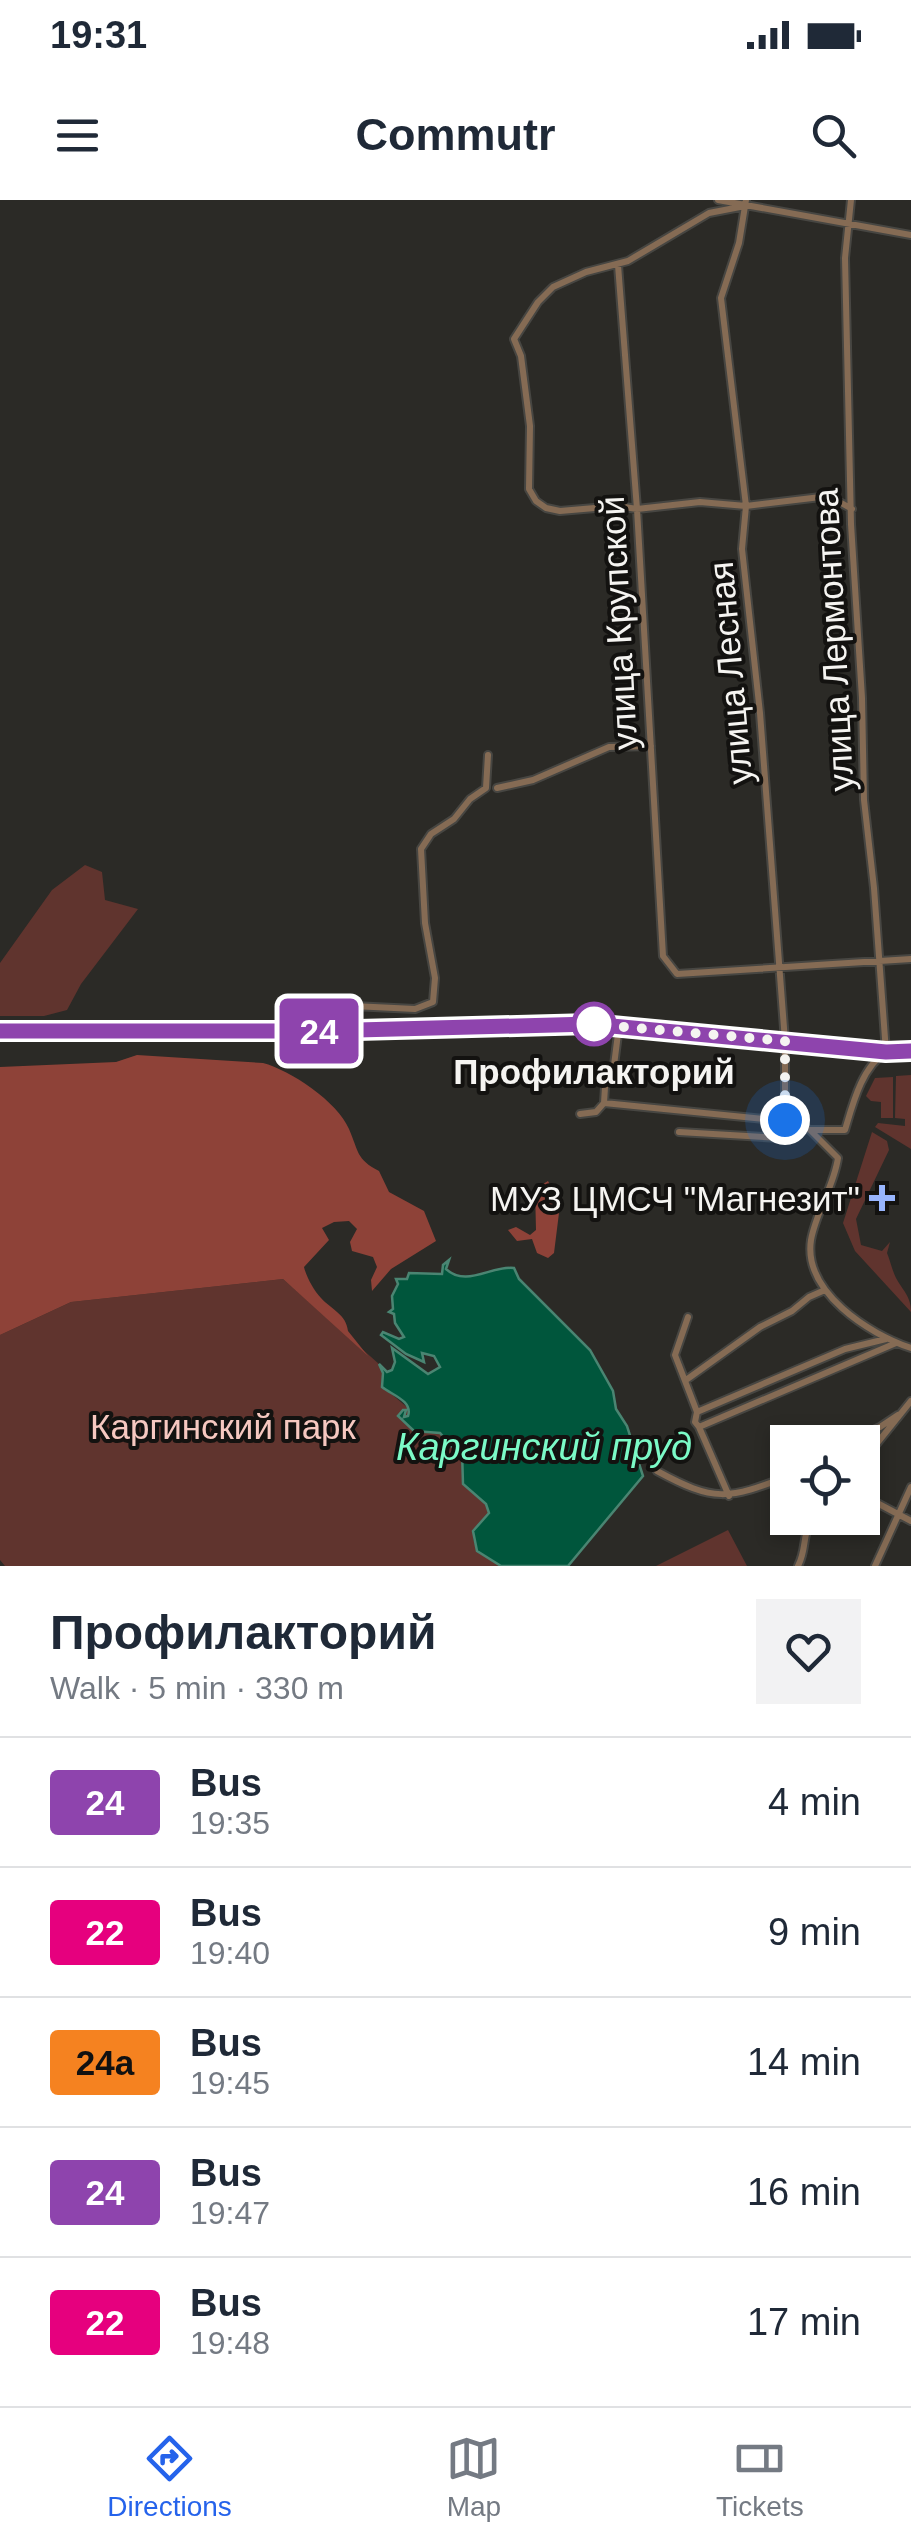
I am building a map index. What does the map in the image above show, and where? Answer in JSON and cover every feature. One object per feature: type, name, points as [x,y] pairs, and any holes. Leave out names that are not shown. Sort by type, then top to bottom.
[{"type":"main road","points":[[0,1031],[319,1031],[558,1023],[619,1025],[911,1052]]},
{"type":"street","points":[[718,200],[911,235]]},
{"type":"street","name":"улица Лермонтова","points":[[852,200],[844,258],[852,509],[864,800],[886,1052]]},
{"type":"street","points":[[746,203],[710,212],[618,265],[586,272],[553,287],[538,302],[514,339],[530,426],[529,489],[536,501],[560,512],[700,502],[746,506],[830,496],[852,509]]},
{"type":"street","name":"улица Лесная","points":[[679,1132],[780,1138],[785,1120],[780,968],[742,549],[746,506],[721,298],[739,243],[746,203]]},
{"type":"street","name":"улица Крупской","points":[[618,265],[638,509],[664,956],[677,974],[780,968]]},
{"type":"street","points":[[497,788],[533,780],[609,747],[650,746]]},
{"type":"street","points":[[319,1031],[320,1015],[329,1006],[416,1010],[433,1002],[436,978],[426,924],[421,852],[427,838],[451,822],[470,799],[486,788],[488,755]]},
{"type":"street","points":[[780,968],[911,959]]},
{"type":"street","points":[[580,1114],[596,1112],[604,1103],[605,1087],[613,1073],[619,1025]]},
{"type":"street","points":[[604,1103],[785,1120],[810,1130],[845,1130],[870,1067],[886,1052]]},
{"type":"street","points":[[810,1130],[838,1158],[810,1243],[816,1278],[825,1290],[887,1339],[911,1348]]},
{"type":"street","points":[[686,1380],[760,1327],[825,1290]]},
{"type":"street","points":[[688,1316],[675,1354],[698,1412],[695,1422],[728,1496]]},
{"type":"street","points":[[698,1412],[845,1350],[887,1339]]},
{"type":"street","points":[[699,1427],[896,1343]]},
{"type":"street","points":[[880,1441],[911,1401]]},
{"type":"street","points":[[880,1428],[906,1410]]},
{"type":"street","points":[[657,1471],[701,1492],[728,1496],[770,1484]]},
{"type":"street","points":[[875,1566],[911,1487]]},
{"type":"street","points":[[880,1504],[911,1521]]},
{"type":"street","points":[[798,1566],[806,1551],[804,1535]]},
{"type":"green space","points":[[85,865],[102,872],[105,900],[138,909],[81,984],[67,1010],[44,1016],[0,1016],[0,963],[52,890]]},
{"type":"green space","points":[[911,1075],[911,1149],[875,1127],[878,1123],[905,1126],[905,1119],[895,1118],[896,1076]]},
{"type":"green space","points":[[893,1077],[893,1118],[881,1118],[881,1102],[866,1096],[875,1078]]},
{"type":"green space","points":[[872,1132],[887,1141],[889,1150],[856,1219],[861,1245],[882,1251],[890,1242],[887,1253],[911,1312],[855,1251],[843,1223]]},
{"type":"green space","name":"Каргинский парк","points":[[283,1279],[379,1364],[383,1373],[381,1385],[409,1409],[408,1417],[403,1415],[405,1411],[398,1416],[403,1421],[416,1430],[440,1433],[454,1449],[462,1451],[463,1484],[486,1505],[489,1513],[473,1534],[476,1546],[501,1566],[5,1566],[0,1560],[0,1335],[71,1302]]},
{"type":"green space","points":[[728,1530],[747,1566],[656,1566]]},
{"type":"shaded area","points":[[137,1055],[263,1063],[286,1072],[335,1108],[359,1154],[379,1171],[389,1192],[424,1211],[436,1241],[391,1269],[372,1291],[371,1280],[377,1267],[373,1257],[352,1251],[350,1242],[357,1229],[349,1221],[322,1228],[329,1240],[304,1267],[316,1291],[341,1316],[368,1356],[283,1279],[71,1302],[0,1335],[0,1067],[116,1062]]},
{"type":"shaded area","points":[[548,1181],[560,1205],[554,1253],[548,1258],[537,1253],[532,1239],[517,1241],[508,1230],[516,1227],[530,1235],[536,1230],[535,1189]]},
{"type":"water","name":"Каргинский пруд","points":[[449,1260],[446,1269],[462,1276],[514,1268],[519,1279],[590,1350],[627,1426],[643,1476],[568,1566],[501,1566],[477,1551],[473,1531],[489,1513],[486,1504],[463,1484],[462,1451],[454,1449],[440,1433],[414,1431],[398,1416],[406,1410],[404,1417],[408,1416],[405,1402],[382,1387],[379,1364],[387,1372],[392,1370],[392,1348],[428,1374],[440,1367],[434,1356],[422,1353],[424,1362],[381,1335],[383,1332],[399,1339],[404,1337],[394,1314],[389,1312],[393,1309],[396,1279],[407,1279],[409,1273],[442,1274],[443,1265]]},
{"type":"bus line","name":"24","points":[[0,1031],[319,1031],[558,1023],[635,1026],[886,1052],[911,1051]]},
{"type":"place","name":"Профилакторий","points":[[594,1024]]},
{"type":"place","name":"МУЗ ЦМСЧ \"Магнезит\"","points":[[882,1198]]},
{"type":"route","points":[[594,1024],[785,1041],[785,1120]]}]
